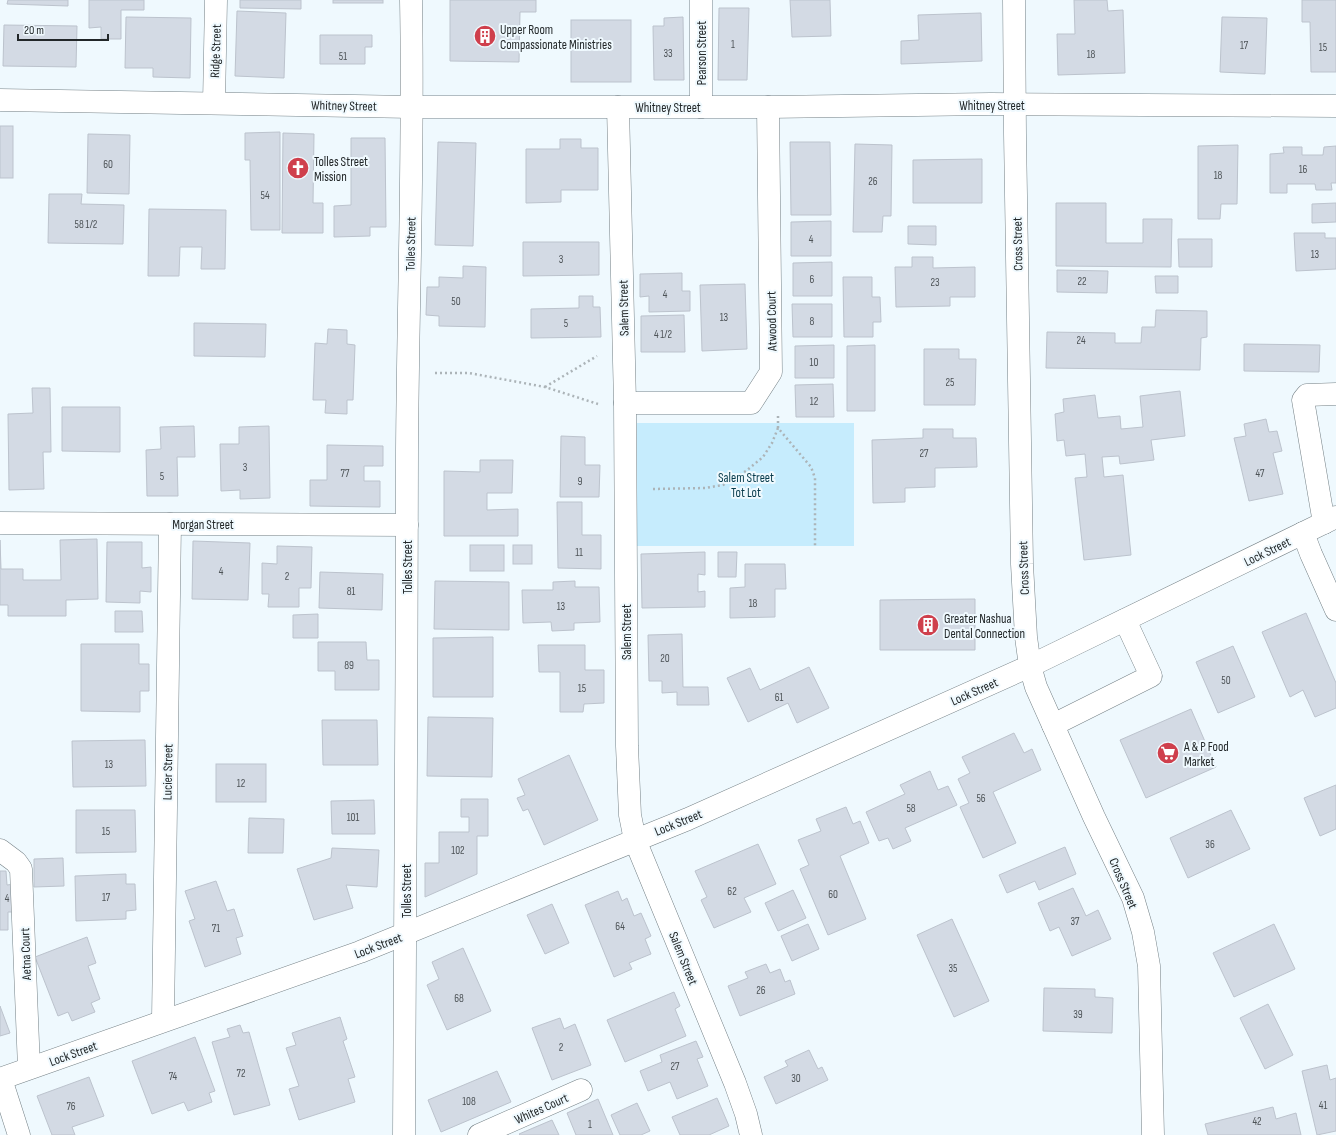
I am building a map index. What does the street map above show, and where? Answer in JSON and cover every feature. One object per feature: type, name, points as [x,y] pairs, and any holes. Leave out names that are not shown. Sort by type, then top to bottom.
[{"type":"street","name":"Ridge Street","points":[[214,103],[216,0]]},
{"type":"street","name":"Tolles Street","points":[[404,1135],[408,373],[412,107],[411,0]]},
{"type":"street","name":"Pearson Street","points":[[701,0],[701,107]]},
{"type":"street","name":"Cross Street","points":[[1014,0],[1022,564],[1026,637],[1030,666],[1036,687],[1094,817],[1133,898],[1143,932],[1150,966],[1153,1135]]},
{"type":"street","name":"Whitney Street","points":[[0,100],[412,107],[1015,105],[1336,106]]},
{"type":"street","name":"Salem Street","points":[[618,107],[625,403],[627,746],[630,815],[635,840],[735,1083],[746,1114],[751,1135]]},
{"type":"street","name":"Atwood Court","points":[[625,403],[751,403],[771,372],[768,107]]},
{"type":"street","points":[[1330,520],[1303,400],[1306,395],[1336,394]]},
{"type":"street","name":"Lock Street","points":[[0,1079],[163,1020],[360,952],[688,819],[1030,666],[1330,520]]},
{"type":"street","name":"Morgan Street","points":[[0,523],[407,525]]},
{"type":"street","name":"Lucier Street","points":[[163,1020],[170,524]]},
{"type":"street","points":[[1303,533],[1336,610]]},
{"type":"street","points":[[1053,725],[1151,676],[1124,620]]},
{"type":"street","name":"Aetna Court","points":[[0,850],[16,862],[21,869],[30,1068]]},
{"type":"street","points":[[0,1079],[19,1135]]},
{"type":"street","name":"Whites Court","points":[[479,1135],[581,1090]]},
{"type":"path","points":[[545,387],[623,341]]},
{"type":"path","points":[[430,373],[469,374],[545,387],[604,406]]},
{"type":"path","points":[[651,489],[705,488],[723,485],[746,471],[762,457],[772,443],[778,428],[778,416]]},
{"type":"path","points":[[778,428],[811,467],[815,478],[815,546]]},
{"type":"green space","name":"Salem Street Tot Lot","points":[[637,423],[854,423],[854,546],[637,546]]},
{"type":"building","points":[[8,0],[68,0],[68,6],[7,4]]},
{"type":"building","points":[[89,0],[144,0],[144,10],[121,10],[121,39],[101,39],[101,27],[89,28]]},
{"type":"building","points":[[240,0],[301,0],[301,9],[240,8]]},
{"type":"building","points":[[333,0],[383,0],[383,3],[333,3]]},
{"type":"building","name":"Upper Room Compassionate Ministries","points":[[450,0],[536,0],[536,12],[520,12],[519,62],[450,61]]},
{"type":"building","points":[[790,0],[830,0],[831,36],[792,37]]},
{"type":"building","points":[[1074,0],[1107,0],[1108,11],[1123,10],[1125,73],[1058,75],[1057,34],[1075,34]]},
{"type":"building","points":[[1302,0],[1336,0],[1336,72],[1311,72],[1310,22],[1302,22]]},
{"type":"building","points":[[719,8],[749,8],[747,80],[718,80]]},
{"type":"building","points":[[237,11],[286,13],[284,78],[235,76]]},
{"type":"building","points":[[981,13],[982,61],[901,64],[901,41],[919,40],[918,15]]},
{"type":"building","points":[[126,17],[191,18],[190,78],[153,77],[153,68],[125,68]]},
{"type":"building","points":[[683,17],[684,80],[654,80],[653,26],[664,26],[664,18]]},
{"type":"building","points":[[1222,17],[1267,18],[1265,74],[1220,72]]},
{"type":"building","points":[[571,20],[631,20],[631,82],[571,82]]},
{"type":"building","points":[[4,25],[77,26],[76,67],[3,66]]},
{"type":"building","points":[[320,35],[372,35],[372,47],[365,47],[365,64],[320,64]]},
{"type":"building","points":[[0,126],[13,126],[13,178],[0,178]]},
{"type":"building","points":[[280,132],[280,230],[251,230],[250,160],[245,160],[245,133]]},
{"type":"building","name":"Tolles Street Mission","points":[[283,133],[314,134],[313,203],[323,203],[323,233],[282,233]]},
{"type":"building","points":[[88,134],[130,135],[129,194],[87,193]]},
{"type":"building","points":[[351,138],[385,138],[386,227],[370,227],[370,236],[334,237],[334,206],[351,205]]},
{"type":"building","points":[[560,139],[581,139],[581,148],[598,148],[598,190],[561,190],[561,202],[526,203],[526,149],[560,149]]},
{"type":"building","points":[[438,142],[476,143],[473,246],[435,245]]},
{"type":"building","points":[[790,142],[830,142],[831,215],[791,215]]},
{"type":"building","points":[[855,144],[892,145],[891,216],[883,216],[882,232],[853,232]]},
{"type":"building","points":[[1238,145],[1237,204],[1221,204],[1220,219],[1198,219],[1198,146]]},
{"type":"building","points":[[1336,146],[1336,183],[1331,183],[1332,190],[1316,190],[1315,184],[1287,184],[1287,193],[1270,193],[1270,154],[1284,153],[1283,147],[1302,147],[1302,155],[1323,155],[1324,147]]},
{"type":"building","points":[[982,159],[982,203],[913,203],[913,160]]},
{"type":"building","points":[[49,194],[82,194],[81,204],[124,205],[123,244],[48,243]]},
{"type":"building","points":[[1056,203],[1106,203],[1106,243],[1143,243],[1143,219],[1172,219],[1171,267],[1056,266]]},
{"type":"building","points":[[1336,203],[1336,222],[1312,223],[1312,204]]},
{"type":"building","points":[[149,209],[226,210],[225,269],[201,269],[202,247],[180,247],[179,276],[148,276]]},
{"type":"building","points":[[831,221],[831,256],[791,256],[791,222]]},
{"type":"building","points":[[908,226],[936,226],[936,245],[908,244]]},
{"type":"building","points":[[1294,233],[1325,233],[1325,238],[1336,238],[1336,269],[1296,271]]},
{"type":"building","points":[[1178,239],[1212,239],[1212,267],[1179,267]]},
{"type":"building","points":[[523,242],[599,242],[599,275],[523,276]]},
{"type":"building","points":[[912,257],[933,257],[933,268],[975,267],[975,297],[950,297],[950,306],[896,307],[895,267],[912,267]]},
{"type":"building","points":[[832,262],[832,296],[793,296],[793,263]]},
{"type":"building","points":[[463,266],[486,267],[485,327],[439,326],[439,316],[426,315],[427,287],[439,287],[439,277],[463,278]]},
{"type":"building","points":[[1057,270],[1108,271],[1107,293],[1057,292]]},
{"type":"building","points":[[682,273],[682,291],[690,291],[690,311],[649,312],[649,296],[640,297],[640,274]]},
{"type":"building","points":[[1155,276],[1178,276],[1178,293],[1156,293]]},
{"type":"building","points":[[843,277],[872,277],[872,297],[880,297],[881,322],[873,322],[873,337],[844,337]]},
{"type":"building","points":[[745,284],[747,349],[702,351],[700,285]]},
{"type":"building","points":[[579,296],[593,296],[593,307],[600,307],[601,337],[531,338],[531,309],[579,308]]},
{"type":"building","points":[[792,304],[832,304],[832,337],[793,337]]},
{"type":"building","points":[[1156,310],[1207,311],[1207,337],[1201,338],[1200,370],[1046,368],[1047,332],[1115,333],[1115,343],[1141,343],[1142,327],[1155,327]]},
{"type":"building","points":[[684,315],[685,352],[641,352],[641,316]]},
{"type":"building","points":[[194,323],[266,324],[265,357],[194,356]]},
{"type":"building","points":[[328,329],[347,330],[347,344],[355,345],[353,400],[347,400],[347,414],[325,413],[326,400],[313,400],[315,343],[327,344]]},
{"type":"building","points":[[1244,344],[1320,345],[1319,372],[1244,371]]},
{"type":"building","points":[[834,345],[834,378],[795,378],[795,346]]},
{"type":"building","points":[[875,345],[875,411],[847,411],[847,346]]},
{"type":"building","points":[[924,349],[959,349],[959,359],[976,359],[975,405],[924,405]]},
{"type":"building","points":[[833,384],[834,417],[796,417],[795,385]]},
{"type":"building","points":[[32,388],[50,388],[51,452],[43,452],[44,489],[9,490],[8,414],[33,413]]},
{"type":"building","points":[[1180,391],[1185,436],[1151,440],[1154,460],[1120,464],[1119,456],[1102,457],[1104,477],[1123,475],[1131,555],[1084,560],[1075,478],[1087,477],[1085,454],[1066,456],[1064,440],[1057,441],[1055,414],[1064,412],[1063,399],[1095,395],[1098,418],[1120,416],[1121,429],[1143,427],[1140,396]]},
{"type":"building","points":[[62,407],[120,407],[120,452],[62,451]]},
{"type":"building","points":[[1266,419],[1269,432],[1277,431],[1282,451],[1273,453],[1283,494],[1249,501],[1234,438],[1246,436],[1244,424]]},
{"type":"building","points":[[194,426],[195,457],[177,457],[178,496],[147,496],[146,450],[161,449],[160,427]]},
{"type":"building","points":[[269,426],[270,498],[240,499],[240,490],[221,491],[220,444],[239,444],[239,427]]},
{"type":"building","points":[[923,429],[953,429],[953,438],[976,438],[977,467],[935,468],[935,487],[905,488],[905,502],[873,503],[872,440],[923,438]]},
{"type":"building","points":[[561,436],[585,437],[585,465],[600,465],[599,497],[560,497]]},
{"type":"building","points":[[327,445],[383,446],[383,466],[364,466],[364,481],[380,481],[380,507],[310,506],[310,480],[327,480]]},
{"type":"building","points":[[480,460],[513,460],[512,493],[487,493],[487,510],[518,509],[518,536],[444,536],[444,471],[480,472]]},
{"type":"building","points":[[557,502],[582,502],[582,535],[601,535],[601,569],[558,568]]},
{"type":"building","points":[[97,539],[98,599],[66,600],[66,616],[8,616],[8,605],[0,605],[0,540],[1,569],[23,569],[23,580],[61,580],[60,540]]},
{"type":"building","points":[[193,541],[250,543],[248,600],[192,599]]},
{"type":"building","points":[[107,542],[142,542],[142,568],[151,567],[151,592],[140,591],[140,603],[106,602]]},
{"type":"building","points":[[470,545],[504,545],[504,571],[470,571]]},
{"type":"building","points":[[513,545],[532,545],[532,564],[513,564]]},
{"type":"building","points":[[277,546],[312,547],[311,588],[299,588],[299,607],[268,607],[269,594],[262,594],[262,563],[277,564]]},
{"type":"building","points":[[705,552],[705,575],[698,574],[698,592],[705,591],[705,607],[642,608],[641,554]]},
{"type":"building","points":[[718,552],[737,552],[736,577],[718,577]]},
{"type":"building","points":[[745,564],[785,564],[786,589],[775,589],[775,617],[730,618],[730,588],[745,587]]},
{"type":"building","points":[[320,572],[383,574],[382,610],[319,608]]},
{"type":"building","points":[[435,581],[509,582],[509,630],[434,629]]},
{"type":"building","points":[[575,581],[575,587],[599,587],[600,622],[574,623],[574,630],[552,631],[551,622],[523,623],[522,590],[553,590],[553,582]]},
{"type":"building","name":"Greater Nashua Dental Connection","points":[[975,599],[975,650],[880,650],[880,600]]},
{"type":"building","points":[[115,611],[142,611],[143,632],[115,632]]},
{"type":"building","points":[[1306,613],[1336,683],[1336,708],[1315,717],[1303,690],[1290,697],[1262,632]]},
{"type":"building","points":[[318,614],[318,638],[293,638],[293,615]]},
{"type":"building","points":[[682,634],[683,687],[708,687],[709,705],[677,705],[677,692],[662,693],[662,681],[649,681],[648,635]]},
{"type":"building","points":[[493,637],[493,697],[433,697],[433,638]]},
{"type":"building","points":[[318,642],[366,642],[367,660],[379,660],[379,690],[335,690],[335,671],[318,671]]},
{"type":"building","points":[[81,644],[139,644],[139,664],[149,664],[149,691],[140,691],[140,712],[81,711]]},
{"type":"building","points":[[538,645],[585,645],[585,670],[604,670],[604,703],[584,704],[583,712],[560,712],[560,672],[539,672]]},
{"type":"building","points":[[1233,646],[1255,697],[1218,713],[1196,662]]},
{"type":"building","points":[[809,667],[829,708],[797,723],[788,703],[748,722],[727,678],[750,668],[760,690]]},
{"type":"building","name":"A & P Food Market","points":[[1191,709],[1216,767],[1146,798],[1120,740]]},
{"type":"building","points":[[428,717],[493,718],[492,777],[427,776]]},
{"type":"building","points":[[322,720],[377,720],[378,765],[323,765]]},
{"type":"building","points":[[1014,733],[1024,753],[1032,749],[1041,770],[993,792],[1016,843],[983,858],[960,807],[969,803],[958,779],[970,773],[962,757]]},
{"type":"building","points":[[145,740],[146,786],[73,787],[72,741]]},
{"type":"building","points":[[569,755],[598,820],[544,845],[528,809],[523,811],[517,798],[525,795],[518,779]]},
{"type":"building","points":[[216,764],[266,764],[266,802],[216,802]]},
{"type":"building","points":[[930,771],[938,790],[948,786],[957,805],[905,828],[911,841],[893,849],[888,838],[879,841],[866,812],[905,794],[900,785]]},
{"type":"building","points":[[1336,785],[1336,829],[1320,836],[1304,798]]},
{"type":"building","points":[[461,799],[488,799],[488,836],[477,836],[477,874],[425,897],[425,863],[439,863],[439,832],[469,832],[469,817],[461,817]]},
{"type":"building","points":[[374,800],[375,834],[332,834],[331,801]]},
{"type":"building","points":[[846,807],[853,824],[860,821],[869,843],[840,856],[866,919],[828,935],[800,869],[809,865],[798,840],[821,831],[816,819]]},
{"type":"building","points":[[76,810],[135,810],[136,852],[76,853]]},
{"type":"building","points":[[1231,810],[1250,849],[1188,878],[1170,838]]},
{"type":"building","points":[[249,818],[284,819],[283,853],[248,853]]},
{"type":"building","points":[[758,844],[776,884],[744,898],[751,912],[714,928],[701,900],[707,897],[695,871]]},
{"type":"building","points":[[1065,847],[1076,874],[1039,890],[1035,881],[1007,893],[999,875]]},
{"type":"building","points":[[332,848],[379,850],[377,887],[346,885],[353,908],[314,920],[297,869],[331,858]]},
{"type":"building","points":[[63,858],[64,886],[34,887],[34,859]]},
{"type":"building","points":[[0,871],[6,871],[7,885],[15,884],[15,912],[8,912],[8,930],[0,930]]},
{"type":"building","points":[[126,874],[126,884],[135,884],[136,910],[126,911],[126,919],[76,921],[75,876]]},
{"type":"building","points":[[216,881],[227,911],[234,909],[243,936],[236,938],[241,954],[205,967],[189,921],[195,919],[185,891]]},
{"type":"building","points":[[1073,888],[1086,916],[1098,910],[1111,939],[1072,956],[1059,927],[1050,931],[1038,903]]},
{"type":"building","points":[[793,890],[806,918],[778,931],[765,903]]},
{"type":"building","points":[[618,891],[622,901],[627,898],[634,916],[641,913],[651,936],[645,939],[651,954],[629,963],[632,969],[614,977],[585,905]]},
{"type":"building","points":[[552,904],[569,943],[545,954],[527,915]]},
{"type":"building","points":[[952,919],[989,1001],[954,1017],[917,935]]},
{"type":"building","points":[[808,924],[819,949],[792,961],[781,936]]},
{"type":"building","points":[[1274,924],[1295,969],[1234,997],[1213,953]]},
{"type":"building","points":[[87,937],[96,963],[88,966],[100,999],[91,1003],[95,1012],[72,1021],[68,1012],[58,1016],[35,957]]},
{"type":"building","points":[[463,948],[491,1011],[447,1030],[427,985],[439,979],[432,962]]},
{"type":"building","points":[[766,964],[770,973],[780,969],[785,982],[790,980],[795,994],[740,1016],[728,986],[748,978],[745,972]]},
{"type":"building","points":[[1044,988],[1095,989],[1095,997],[1113,998],[1112,1033],[1043,1031]]},
{"type":"building","points":[[674,992],[680,1006],[675,1009],[686,1036],[625,1062],[607,1020]]},
{"type":"building","points":[[1268,1004],[1293,1055],[1265,1069],[1240,1018]]},
{"type":"building","points":[[0,1006],[10,1033],[0,1036]]},
{"type":"building","points":[[340,1017],[347,1039],[343,1041],[355,1077],[348,1079],[355,1102],[299,1120],[289,1089],[299,1086],[286,1048],[296,1045],[292,1033]]},
{"type":"building","points":[[560,1018],[564,1029],[575,1024],[591,1065],[552,1080],[532,1028]]},
{"type":"building","points":[[240,1025],[243,1033],[249,1032],[270,1105],[234,1115],[212,1042],[230,1037],[227,1029]]},
{"type":"building","points":[[195,1037],[215,1091],[209,1093],[212,1102],[188,1111],[184,1102],[152,1114],[132,1061]]},
{"type":"building","points":[[696,1041],[703,1057],[697,1059],[708,1086],[677,1099],[670,1082],[648,1091],[640,1071],[662,1062],[660,1055]]},
{"type":"building","points":[[809,1050],[818,1069],[822,1067],[828,1080],[776,1104],[764,1077],[788,1066],[785,1061]]},
{"type":"building","points":[[1327,1065],[1330,1080],[1336,1078],[1336,1131],[1317,1135],[1302,1071]]},
{"type":"building","points":[[497,1071],[511,1102],[441,1132],[428,1100]]},
{"type":"building","points":[[89,1077],[104,1116],[72,1127],[75,1135],[52,1135],[37,1096]]},
{"type":"building","points":[[717,1098],[729,1126],[709,1135],[680,1135],[672,1117]]},
{"type":"building","points":[[598,1099],[613,1135],[576,1135],[567,1113]]},
{"type":"building","points":[[637,1103],[650,1131],[641,1135],[620,1135],[611,1115]]},
{"type":"building","points":[[1273,1107],[1276,1119],[1296,1113],[1301,1135],[1208,1135],[1205,1124]]},
{"type":"building","points":[[552,1120],[559,1135],[519,1134]]},
{"type":"place","name":"Upper Room Compassionate Ministries","points":[[485,36]]},
{"type":"place","name":"Tolles Street Mission","points":[[298,168]]},
{"type":"place","name":"Greater Nashua Dental Connection","points":[[928,625]]},
{"type":"place","name":"A & P Food Market","points":[[1168,753]]}]
